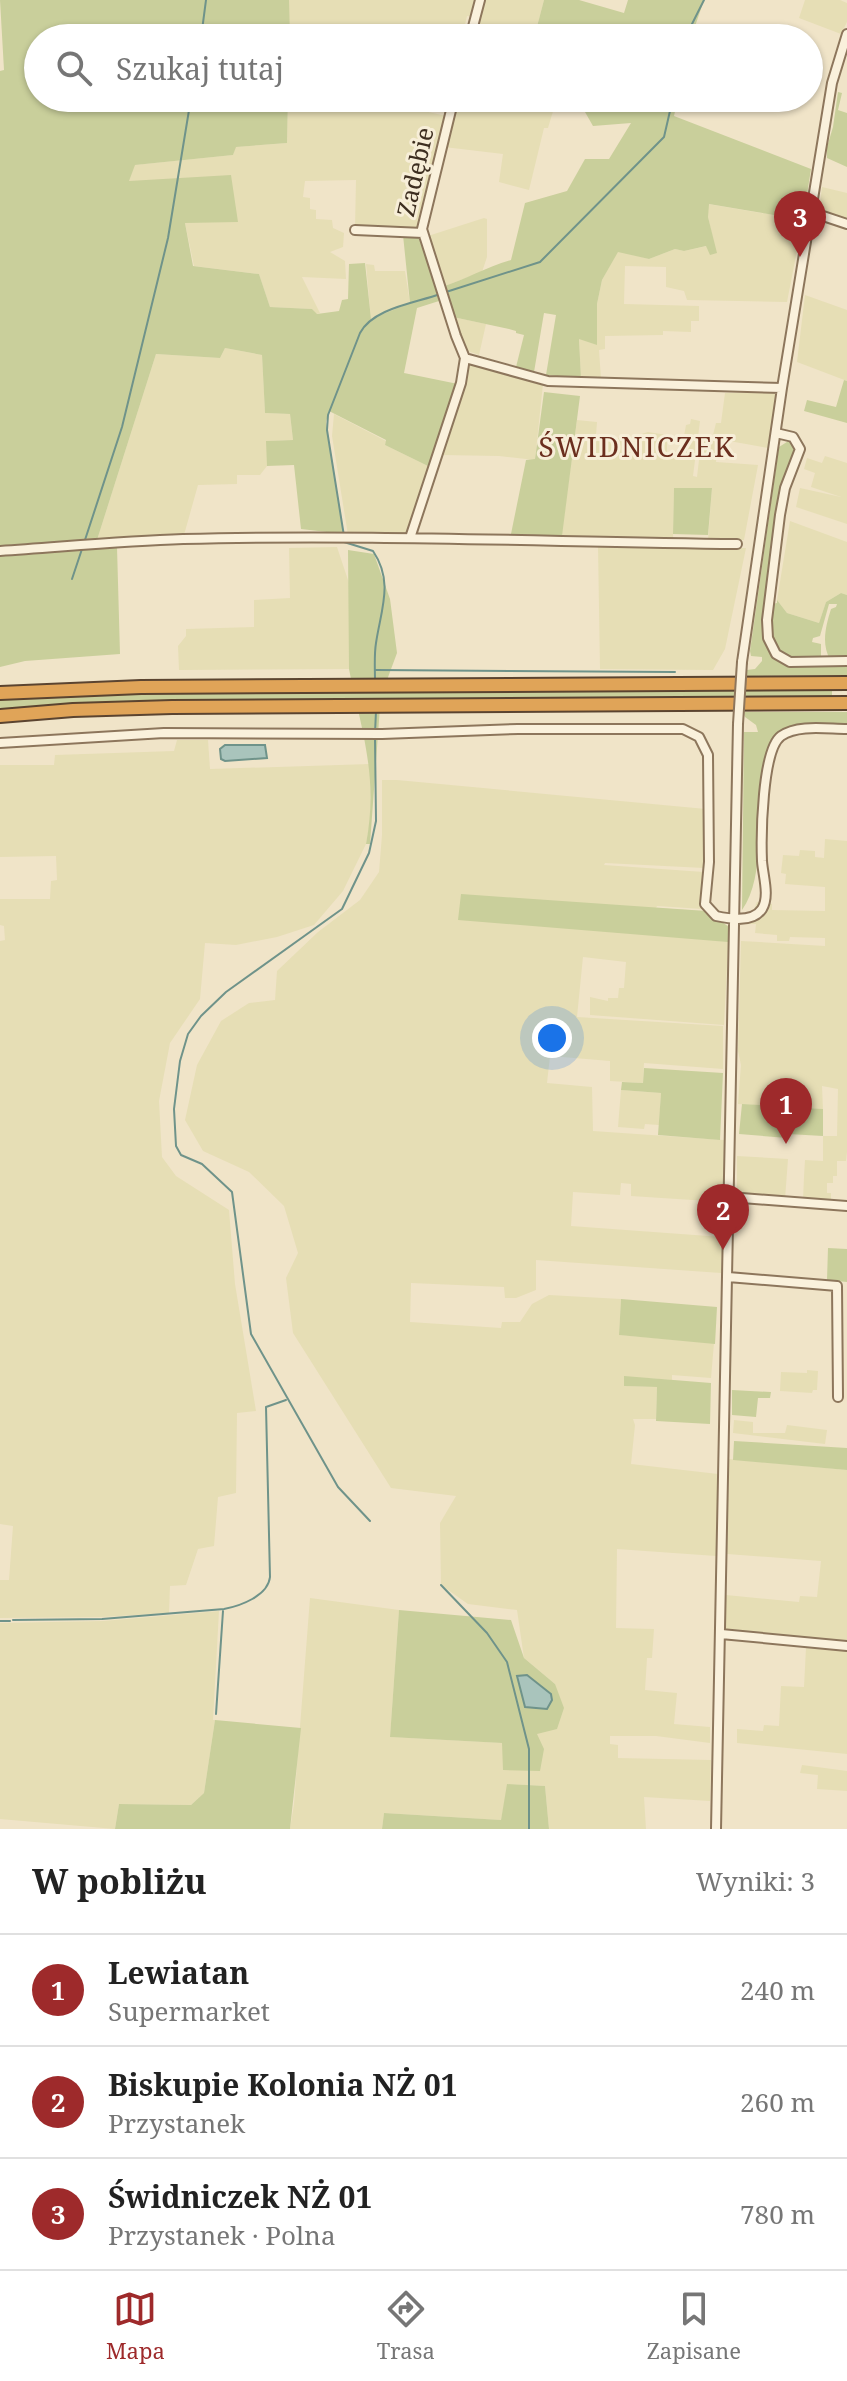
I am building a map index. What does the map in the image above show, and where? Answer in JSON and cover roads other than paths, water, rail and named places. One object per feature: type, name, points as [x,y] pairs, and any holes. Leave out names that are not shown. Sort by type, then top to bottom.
[{"type":"highway","points":[[0,693],[116,687],[847,683]]},
{"type":"highway","points":[[0,716],[117,708],[847,703]]},
{"type":"street","points":[[474,24],[480,0]]},
{"type":"street","points":[[716,1829],[738,724],[742,662],[782,388],[832,83],[847,34]]},
{"type":"street","name":"Zadębie","points":[[450,112],[423,220],[423,233],[465,358]]},
{"type":"street","points":[[811,212],[847,224]]},
{"type":"street","points":[[355,230],[423,233]]},
{"type":"street","points":[[410,538],[461,383],[465,358],[542,380],[782,388]]},
{"type":"street","points":[[776,433],[793,437],[800,449],[785,488],[778,523],[767,620],[770,644],[780,657],[790,662],[847,661]]},
{"type":"street","points":[[0,551],[183,539],[410,538],[737,544]]},
{"type":"street","points":[[0,743],[164,733],[382,734],[618,728],[675,728],[689,731],[703,742],[709,763],[709,862],[705,904],[716,916],[735,918],[756,916],[765,901],[762,849],[768,762],[775,742],[786,733],[797,730],[847,729]]},
{"type":"street","points":[[729,1197],[847,1206]]},
{"type":"street","points":[[728,1277],[837,1286],[838,1397]]},
{"type":"street","points":[[721,1634],[847,1646]]},
{"type":"water","points":[[225,745],[265,745],[267,758],[225,761],[221,759],[220,749]]},
{"type":"water","points":[[527,1675],[551,1694],[552,1700],[547,1709],[525,1707],[517,1676]]},
{"type":"waterway","points":[[203,24],[206,0]]},
{"type":"waterway","points":[[692,24],[704,0]]},
{"type":"waterway","points":[[84,543],[122,427],[168,238],[189,112]]},
{"type":"waterway","points":[[446,292],[540,262],[664,137],[670,112]]},
{"type":"waterway","points":[[344,536],[327,430],[328,415],[360,333],[385,312],[440,294]]},
{"type":"waterway","points":[[344,542],[373,551],[383,574],[384,596],[375,648],[375,681]]},
{"type":"waterway","points":[[72,579],[82,549]]},
{"type":"waterway","points":[[376,670],[675,672]]},
{"type":"waterway","points":[[375,733],[376,711]]},
{"type":"waterway","points":[[370,1521],[338,1487],[251,1334],[232,1192],[202,1164],[181,1155],[176,1146],[174,1109],[180,1061],[188,1034],[201,1016],[226,992],[342,909],[369,853],[376,821],[375,739]]},
{"type":"waterway","points":[[13,1620],[102,1619],[224,1609],[259,1595],[270,1577],[266,1407],[286,1400]]},
{"type":"waterway","points":[[441,1585],[487,1633],[507,1662],[529,1749],[529,1829]]},
{"type":"waterway","points":[[216,1714],[223,1611]]},
{"type":"waterway","points":[[0,1621],[10,1621]]},
{"type":"place","name":"Świdniczek NŻ 01","points":[[800,257]]},
{"type":"place","name":"Lewiatan","points":[[786,1144]]},
{"type":"place","name":"Biskupie Kolonia NŻ 01","points":[[723,1250]]},
{"type":"district","name":"ŚWIDNICZEK","points":[[637,447]]}]
